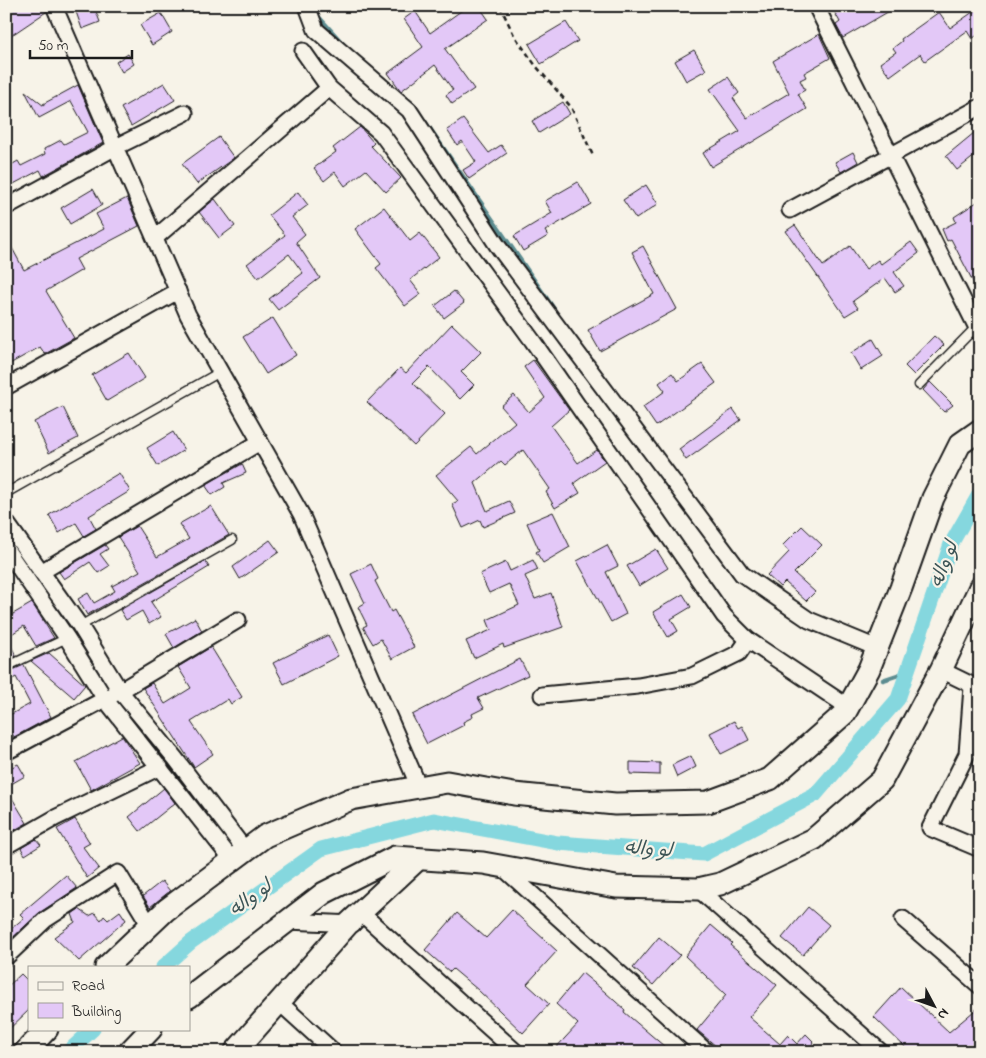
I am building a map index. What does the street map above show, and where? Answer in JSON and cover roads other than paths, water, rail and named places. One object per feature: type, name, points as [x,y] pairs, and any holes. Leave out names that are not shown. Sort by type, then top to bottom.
[{"type":"street","points":[[54,6],[188,316],[301,514],[419,787]]},
{"type":"street","points":[[306,6],[316,30],[410,110],[497,245],[742,574],[809,620],[877,648]]},
{"type":"street","points":[[816,6],[978,330]]},
{"type":"street","points":[[303,51],[329,88],[381,133],[532,340],[724,616],[748,640],[848,707]]},
{"type":"street","points":[[155,238],[329,88]]},
{"type":"street","points":[[790,210],[980,107]]},
{"type":"street","points":[[6,207],[116,147],[185,113]]},
{"type":"street","points":[[6,388],[178,291]]},
{"type":"street","points":[[107,966],[149,924],[265,836],[350,799],[447,782],[514,794],[615,804],[708,802],[770,779],[845,713],[877,648],[933,498],[960,444],[980,430]]},
{"type":"street","points":[[13,571],[37,566],[260,442]]},
{"type":"street","points":[[6,522],[80,626],[120,691],[175,758],[239,855]]},
{"type":"street","points":[[6,549],[13,571],[67,638],[105,699],[160,767],[239,855]]},
{"type":"street","points":[[190,996],[324,893],[395,857],[502,866],[616,888],[698,889],[720,884],[814,839],[882,780],[941,670],[980,587]]},
{"type":"street","points":[[6,752],[120,691],[238,620]]},
{"type":"street","points":[[542,695],[638,686],[692,676],[739,653],[748,640]]},
{"type":"street","points":[[941,670],[976,688],[967,754],[930,828],[980,849]]},
{"type":"street","points":[[6,846],[55,818],[160,767]]},
{"type":"street","points":[[235,1052],[279,1002],[418,859]]},
{"type":"street","points":[[502,866],[707,1052]]},
{"type":"street","points":[[6,957],[45,920],[118,873],[149,924]]},
{"type":"street","points":[[698,889],[881,1052]]},
{"type":"street","points":[[903,919],[980,986]]},
{"type":"street","points":[[288,921],[360,920],[516,1052]]},
{"type":"street","points":[[279,1002],[334,1052]]},
{"type":"street","points":[[25,1052],[46,1030]]},
{"type":"street","points":[[128,1052],[149,1030]]},
{"type":"lane","points":[[919,385],[978,330]]},
{"type":"lane","points":[[6,493],[220,372]]},
{"type":"lane","points":[[80,626],[232,540]]},
{"type":"lane","points":[[6,666],[67,638]]},
{"type":"waterway","points":[[317,15],[344,45]]},
{"type":"waterway","points":[[424,120],[554,309]]},
{"type":"waterway","name":"لو واله","points":[[164,966],[191,942],[321,849],[434,820],[558,843],[704,854],[815,795],[898,699],[951,544],[980,493]]},
{"type":"waterway","points":[[883,680],[907,672]]},
{"type":"waterway","name":"لو واله","points":[[68,1052],[92,1030]]}]
